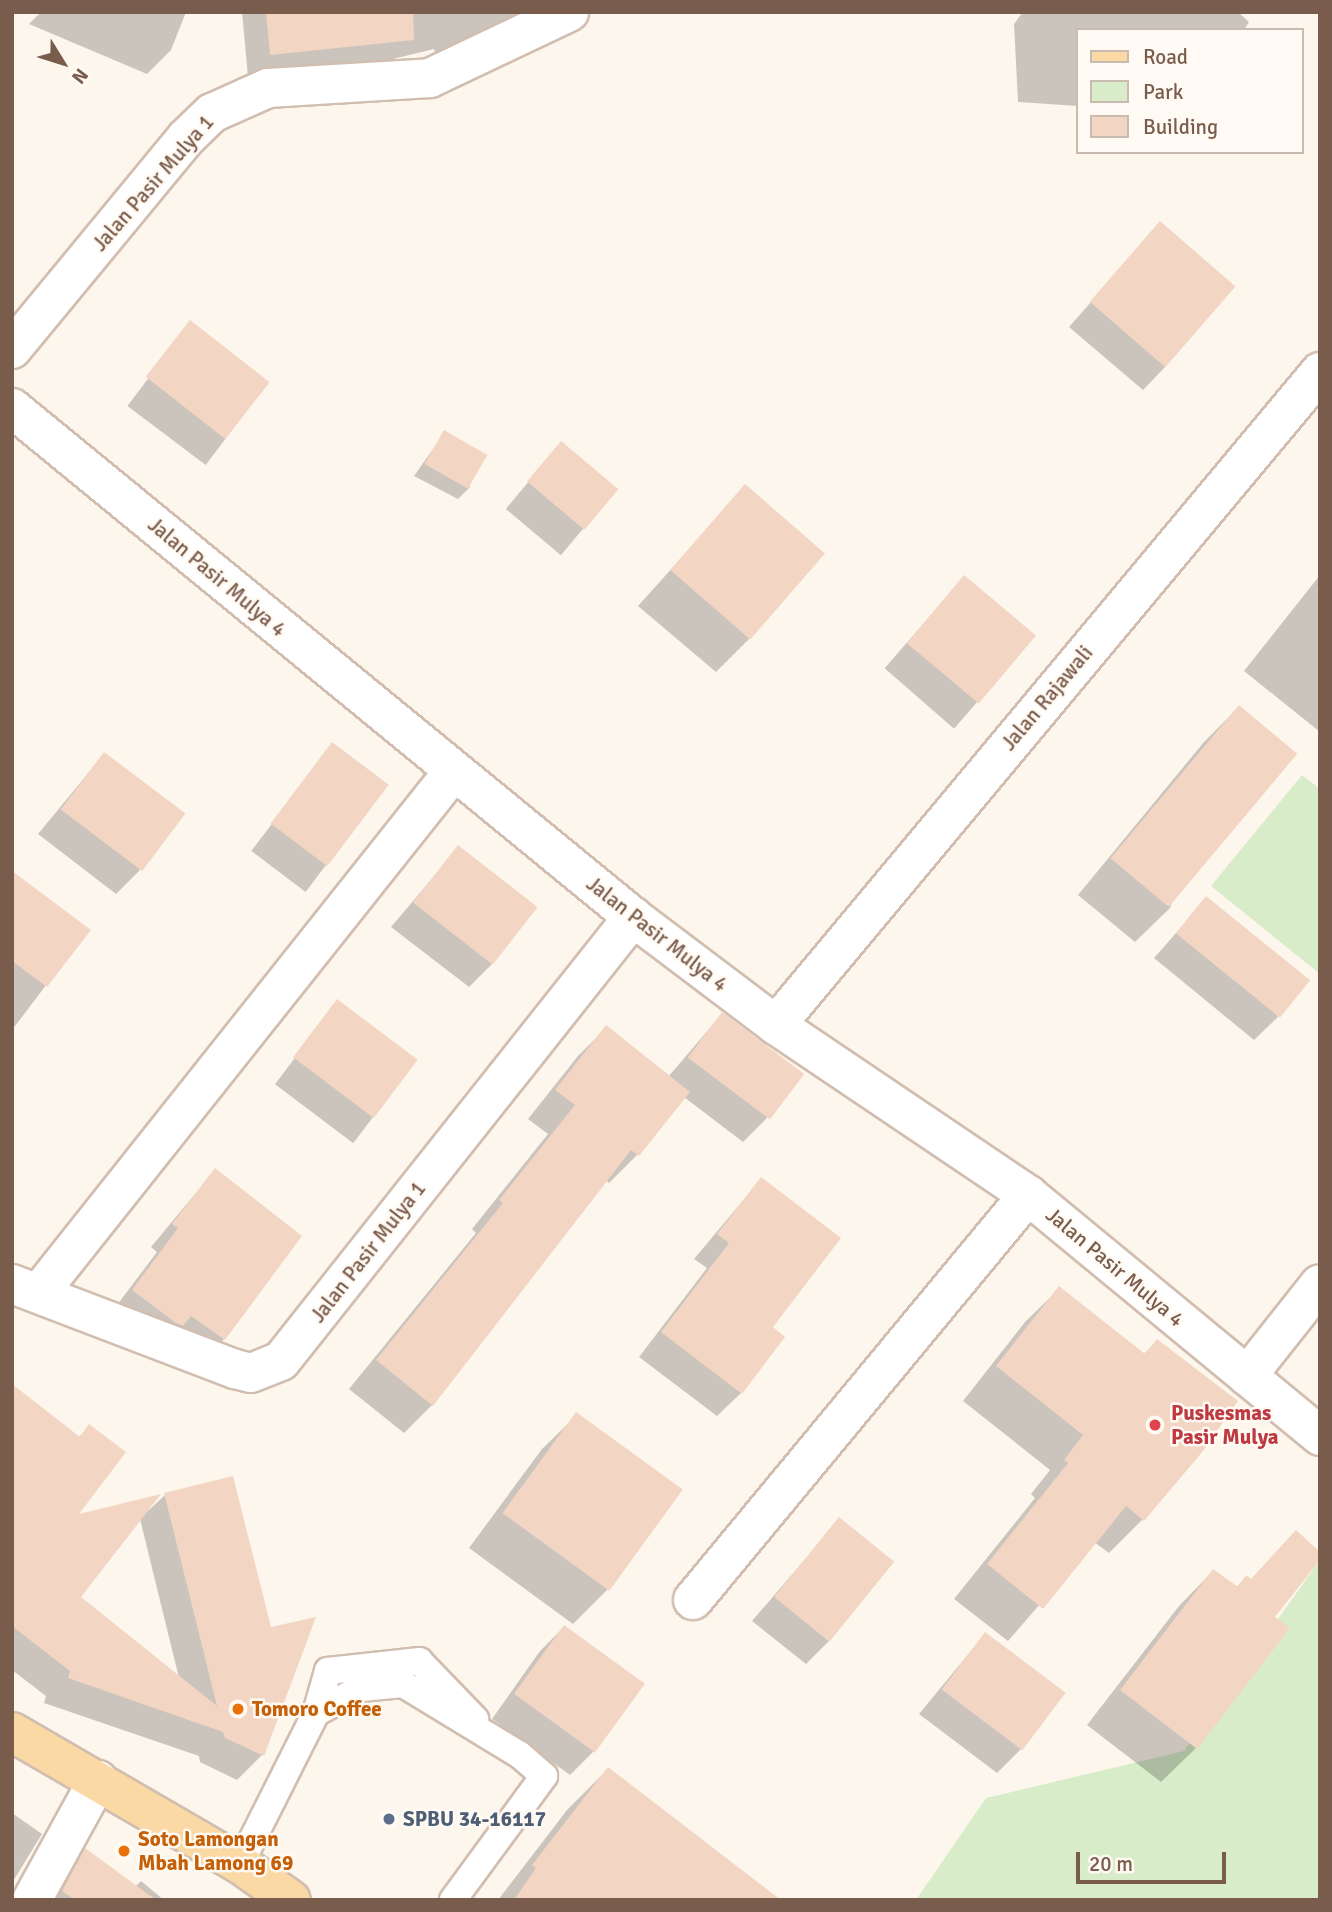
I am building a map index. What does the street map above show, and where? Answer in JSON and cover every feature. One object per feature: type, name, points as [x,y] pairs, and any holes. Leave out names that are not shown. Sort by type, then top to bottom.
[{"type":"main road","points":[[12,1732],[240,1864],[291,1900]]},
{"type":"street","name":"Jalan Pasir Mulya 1","points":[[12,349],[186,138],[212,113],[268,88],[430,78],[569,12]]},
{"type":"street","name":"Jalan Rajawali","points":[[776,1025],[1320,372]]},
{"type":"street","name":"Jalan Pasir Mulya 4","points":[[12,408],[633,917],[776,1025],[1028,1195],[1320,1436]]},
{"type":"street","points":[[26,1289],[453,772]]},
{"type":"street","name":"Jalan Pasir Mulya 1","points":[[26,1289],[235,1369],[251,1373],[281,1361],[633,917]]},
{"type":"street","points":[[693,1600],[1028,1195]]},
{"type":"street","points":[[1247,1376],[1320,1284]]},
{"type":"street","points":[[32,1900],[98,1780]]},
{"type":"lane","points":[[240,1864],[316,1713],[361,1688],[403,1684],[496,1741],[544,1776],[453,1900]]},
{"type":"green space","points":[[1302,775],[1320,789],[1320,974],[1211,886]]},
{"type":"green space","points":[[1320,1560],[1320,1900],[916,1900],[986,1798],[1184,1751]]},
{"type":"building","points":[[266,12],[413,12],[414,40],[270,55]]},
{"type":"building","points":[[1160,221],[1235,287],[1165,367],[1090,302]]},
{"type":"building","points":[[190,320],[270,382],[225,439],[146,377]]},
{"type":"building","points":[[444,430],[487,455],[468,489],[424,464]]},
{"type":"building","points":[[561,441],[618,489],[584,530],[527,482]]},
{"type":"building","points":[[745,484],[825,554],[750,640],[670,570]]},
{"type":"building","points":[[964,575],[1036,635],[979,704],[907,643]]},
{"type":"building","points":[[1239,705],[1297,754],[1169,907],[1110,858]]},
{"type":"building","points":[[332,742],[389,785],[327,866],[271,823]]},
{"type":"building","points":[[104,752],[185,813],[142,871],[61,810]]},
{"type":"building","points":[[458,845],[538,907],[493,965],[413,903]]},
{"type":"building","points":[[12,871],[91,930],[47,987],[12,961]]},
{"type":"building","points":[[1206,896],[1310,980],[1280,1018],[1176,933]]},
{"type":"building","points":[[337,999],[418,1060],[374,1118],[293,1057]]},
{"type":"building","points":[[722,1012],[804,1074],[770,1120],[688,1058]]},
{"type":"building","points":[[606,1025],[690,1092],[639,1156],[631,1150],[433,1406],[376,1360],[503,1203],[499,1200],[575,1105],[555,1090]]},
{"type":"building","points":[[215,1168],[302,1236],[225,1340],[191,1316],[183,1326],[176,1323],[132,1290],[178,1228],[172,1224]]},
{"type":"building","points":[[761,1177],[841,1238],[773,1327],[785,1337],[742,1394],[661,1332],[729,1243],[717,1234]]},
{"type":"building","points":[[1059,1286],[1145,1354],[1157,1339],[1238,1401],[1203,1451],[1144,1521],[1126,1506],[1043,1609],[987,1564],[1068,1463],[1064,1460],[1083,1435],[996,1366]]},
{"type":"building","points":[[12,1384],[80,1437],[89,1424],[126,1452],[79,1514],[161,1494],[81,1597],[217,1706],[164,1493],[233,1476],[271,1627],[316,1617],[264,1756],[225,1738],[223,1732],[68,1678],[70,1671],[12,1626]]},
{"type":"building","points":[[576,1412],[683,1490],[609,1591],[503,1513]]},
{"type":"building","points":[[839,1517],[894,1562],[829,1642],[774,1597]]},
{"type":"building","points":[[1296,1530],[1320,1552],[1320,1560],[1275,1617],[1290,1628],[1197,1749],[1120,1690],[1213,1569],[1238,1587],[1246,1575],[1251,1579]]},
{"type":"building","points":[[564,1625],[645,1684],[595,1753],[514,1694]]},
{"type":"building","points":[[985,1632],[1066,1693],[1022,1750],[942,1690]]},
{"type":"building","points":[[608,1767],[781,1900],[514,1900],[536,1868],[532,1865]]},
{"type":"building","points":[[85,1848],[156,1900],[75,1900],[62,1891]]},
{"type":"place","name":"Puskesmas Pasir Mulya","points":[[1155,1425]]},
{"type":"place","name":"Tomoro Coffee","points":[[238,1709]]},
{"type":"place","name":"SPBU 34-16117","points":[[389,1819]]},
{"type":"place","name":"Soto Lamongan Mbah Lamong 69","points":[[124,1851]]}]
